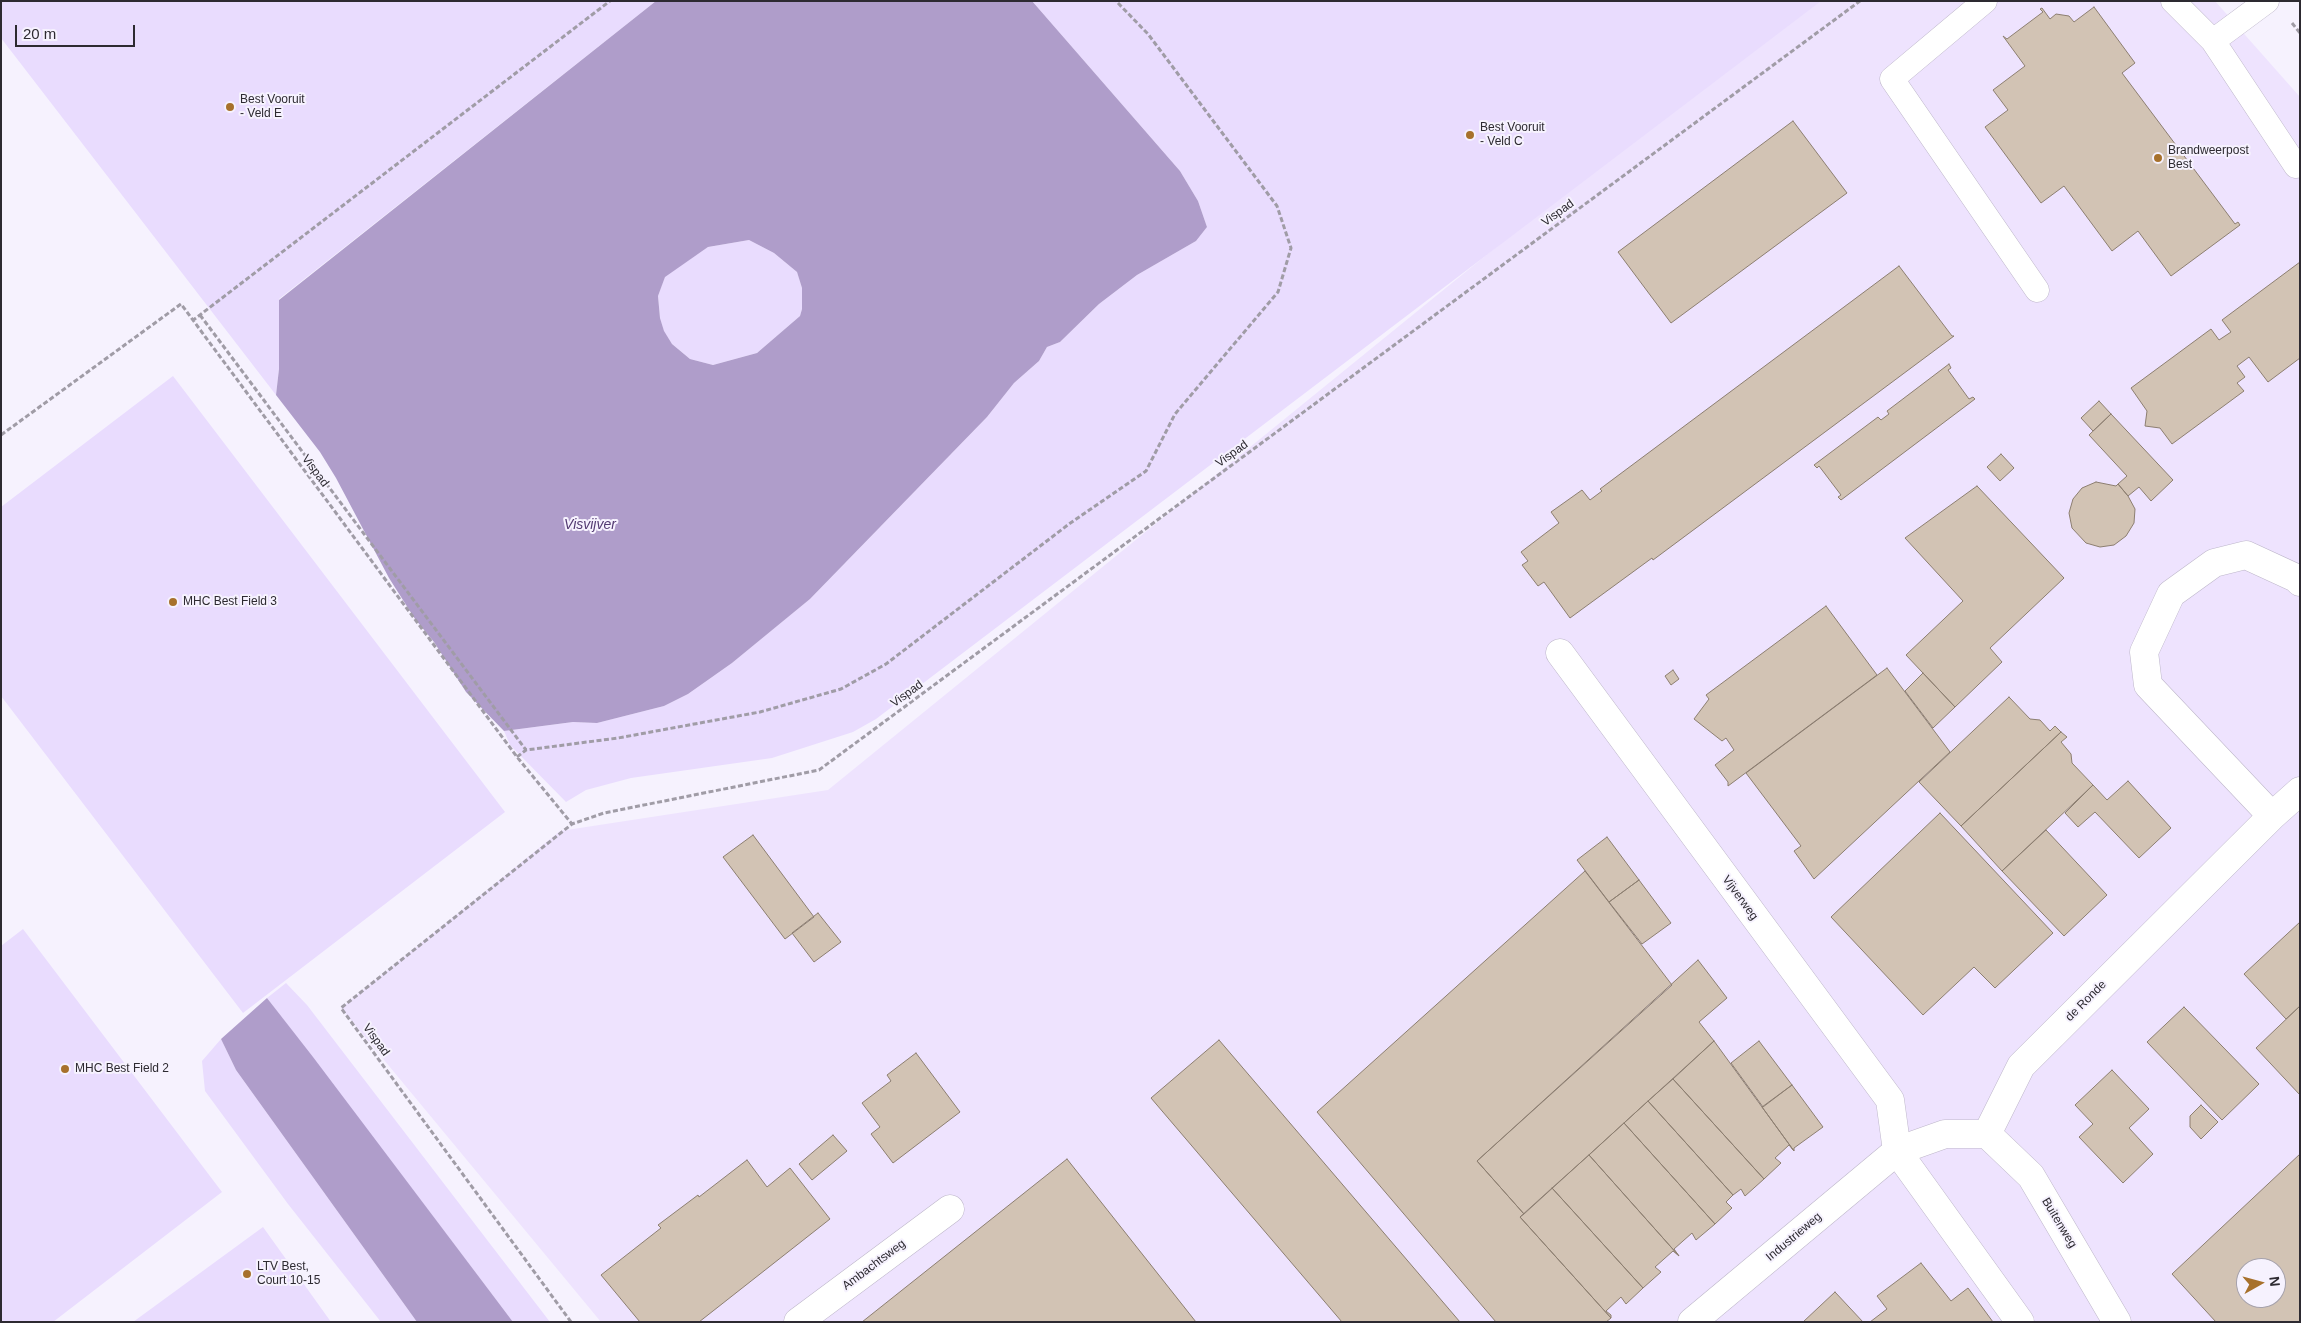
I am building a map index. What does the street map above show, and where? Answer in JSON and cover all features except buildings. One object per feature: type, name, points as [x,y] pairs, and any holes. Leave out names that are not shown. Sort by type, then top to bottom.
[{"type":"street","points":[[2272,816],[2148,685],[2144,652],[2171,594],[2214,563],[2246,555],[2296,578],[2300,582]]},
{"type":"street","name":"Vijverweg","points":[[1560,653],[1890,1100],[1896,1151]]},
{"type":"street","name":"de Ronde","points":[[1987,1134],[2021,1066],[2272,816],[2300,791]]},
{"type":"street","points":[[1987,1134],[1946,1134],[1896,1151],[2020,1322]]},
{"type":"street","name":"Buitenweg","points":[[1987,1134],[2031,1176],[2117,1322]]},
{"type":"street","name":"Industrieweg","points":[[1692,1322],[1896,1151]]},
{"type":"street","name":"Ambachtsweg","points":[[798,1322],[950,1209]]},
{"type":"lane","points":[[1985,1],[1892,79],[2037,290]]},
{"type":"lane","points":[[2173,1],[2213,41],[2296,166]]},
{"type":"lane","points":[[2213,41],[2268,1]]},
{"type":"path","points":[[192,321],[610,1]]},
{"type":"path","points":[[517,757],[526,750],[618,738],[760,712],[841,689],[886,664],[1062,530],[1146,471],[1175,414],[1278,292],[1291,248],[1277,206],[1148,34],[1116,1]]},
{"type":"path","name":"Vispad","points":[[571,1322],[342,1008],[572,824],[604,812],[819,770],[1860,1]]},
{"type":"path","name":"Vispad","points":[[1,435],[180,304],[517,757],[572,824]]},
{"type":"path","points":[[200,315],[526,750]]},
{"type":"shaded area","points":[[1,1],[656,1],[279,299],[279,369],[276,395],[1,38]]},
{"type":"shaded area","points":[[1032,1],[1821,1],[876,719],[853,732],[772,758],[631,778],[586,790],[566,802],[510,745],[504,731],[573,722],[597,723],[664,706],[688,694],[732,663],[810,599],[987,417],[1014,383],[1039,361],[1047,347],[1060,342],[1099,304],[1137,275],[1196,241],[1207,227],[1198,201],[1180,171]]},
{"type":"shaded area","points":[[1799,1],[2215,1],[2300,97],[2300,1322],[601,1322],[341,1008],[560,831],[828,790]]},
{"type":"shaded area","points":[[749,240],[774,253],[797,272],[802,288],[800,316],[757,353],[713,365],[690,359],[672,344],[664,332],[660,318],[658,296],[665,276],[708,247]]},
{"type":"shaded area","name":"MHC Best Field 3","points":[[173,376],[505,812],[243,1013],[1,696],[1,507]]},
{"type":"shaded area","name":"MHC Best Field 2","points":[[23,929],[222,1192],[53,1322],[1,1322],[1,946]]},
{"type":"shaded area","points":[[286,983],[307,1005],[550,1322],[513,1322],[267,998]]},
{"type":"shaded area","points":[[221,1039],[236,1070],[417,1322],[381,1322],[288,1204],[205,1091],[202,1061]]},
{"type":"shaded area","name":"LTV Best, Court 10-15","points":[[263,1227],[331,1322],[133,1322]]},
{"type":"water","name":"Visvijver","points":[[656,1],[1032,1],[1180,171],[1198,201],[1207,227],[1196,241],[1137,275],[1099,304],[1060,342],[1047,347],[1039,361],[1014,383],[987,417],[810,599],[732,663],[688,694],[664,706],[597,723],[573,722],[504,731],[466,692],[434,642],[415,619],[389,578],[336,478],[320,452],[276,395],[279,369],[279,300]],"holes":[[[749,240],[774,253],[797,272],[802,288],[800,316],[757,353],[713,365],[690,359],[672,344],[664,331],[660,318],[658,296],[665,277],[708,247]]]},
{"type":"water","points":[[267,998],[513,1322],[417,1322],[236,1070],[221,1039]]},
{"type":"place","name":"Best Vooruit - Veld E","points":[[230,107]]},
{"type":"place","name":"Best Vooruit - Veld C","points":[[1470,135]]},
{"type":"place","name":"Brandweerpost Best","points":[[2158,158]]},
{"type":"place","name":"MHC Best Field 3","points":[[173,602]]},
{"type":"place","name":"MHC Best Field 2","points":[[65,1069]]},
{"type":"place","name":"LTV Best, Court 10-15","points":[[247,1274]]}]
